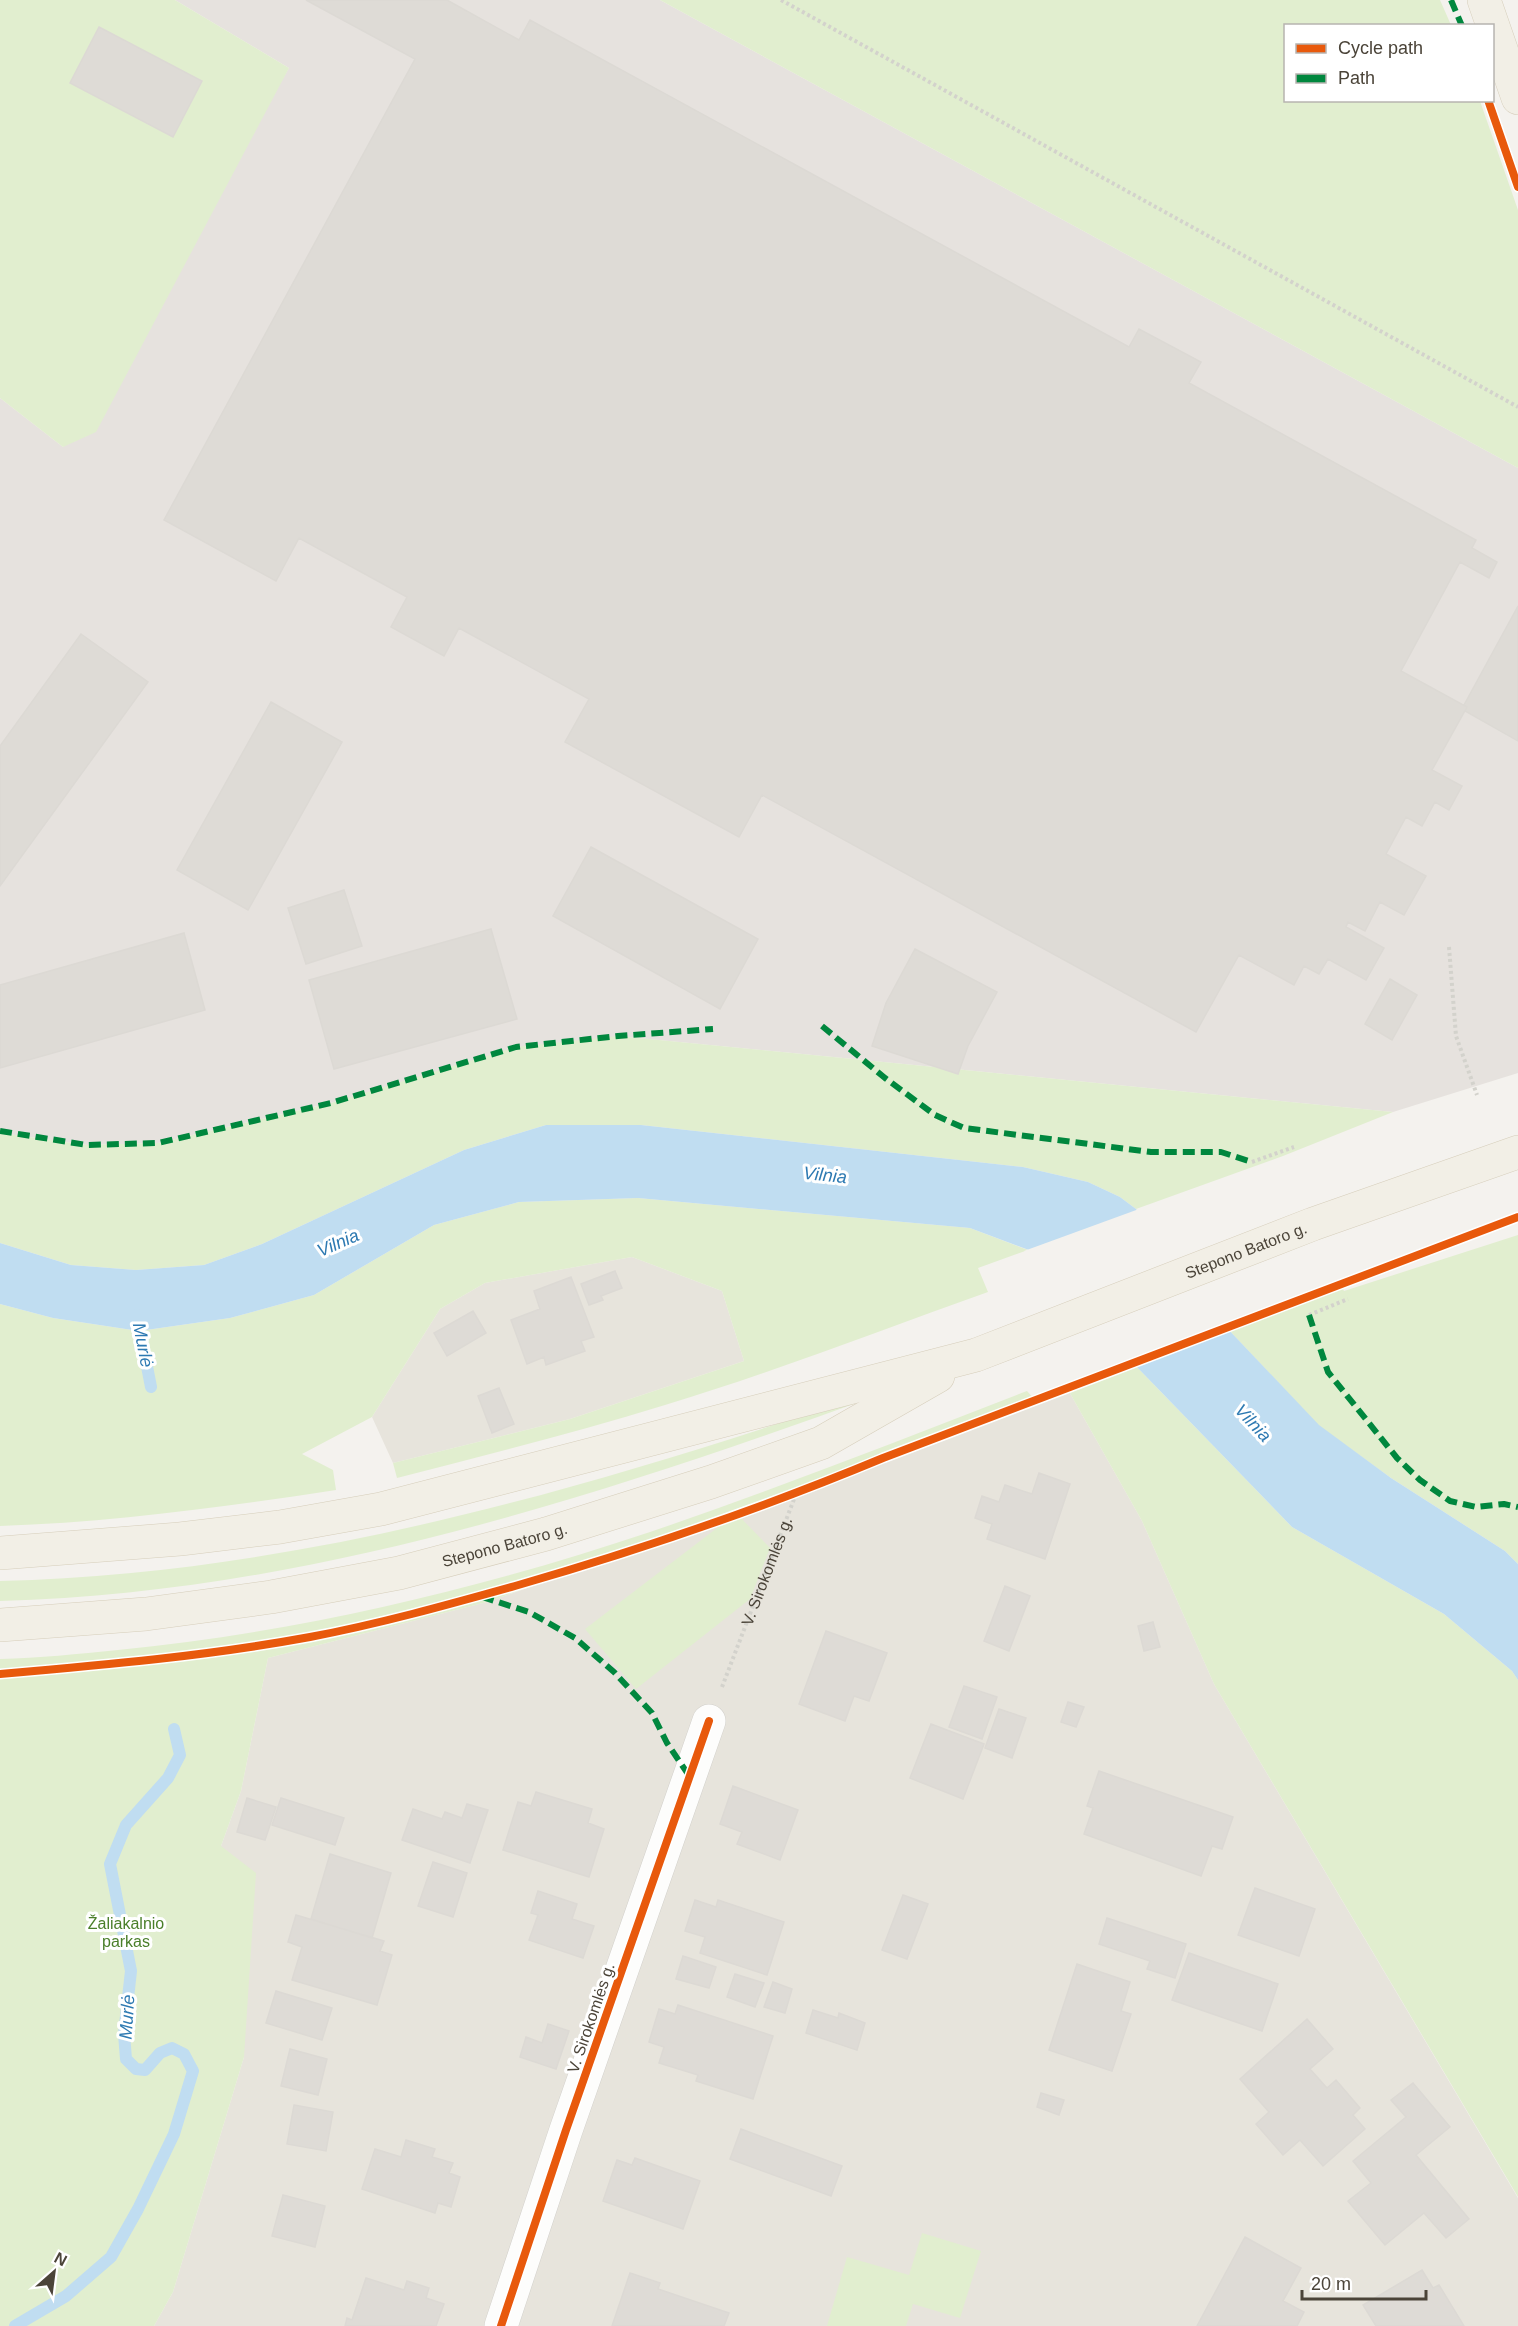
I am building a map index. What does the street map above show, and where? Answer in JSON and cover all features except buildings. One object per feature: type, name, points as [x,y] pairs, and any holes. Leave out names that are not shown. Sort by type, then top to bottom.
[{"type":"main road","points":[[1484,0],[1492,24]]},
{"type":"main road","points":[[1494,29],[1518,98]]},
{"type":"main road","name":"Stepono Batoro g.","points":[[0,1553],[180,1539],[280,1527],[381,1509],[976,1355],[1314,1224],[1518,1152]]},
{"type":"main road","name":"Stepono Batoro g.","points":[[0,1625],[146,1614],[271,1597],[399,1573],[546,1534],[711,1482],[821,1443],[976,1355]]},
{"type":"street","name":"V. Sirokomlės g.","points":[[501,2326],[566,2130],[709,1721]]},
{"type":"path","points":[[781,0],[1518,407]]},
{"type":"path","points":[[1449,947],[1456,1036],[1477,1095]]},
{"type":"path","points":[[1252,1162],[1294,1146]]},
{"type":"path","points":[[1309,1315],[1348,1299]]},
{"type":"shaded area","points":[[175,0],[660,0],[1518,468],[1518,1073],[1393,1112],[618,1036],[158,1143],[87,1145],[0,1133],[0,398],[63,447],[289,68]]},
{"type":"shaded area","points":[[632,1257],[722,1291],[744,1361],[570,1419],[393,1463],[372,1417],[440,1309],[485,1283]]},
{"type":"shaded area","points":[[1067,1388],[1142,1521],[1214,1684],[1518,2198],[1518,2326],[154,2326],[173,2292],[244,2057],[221,1846],[241,1791],[268,1658],[487,1602],[796,1494]]},
{"type":"green space","points":[[0,0],[175,0],[289,68],[96,432],[63,447],[0,398]]},
{"type":"green space","points":[[660,0],[1440,0],[1451,24],[1284,24],[1284,102],[1480,102],[1518,210],[1518,468]]},
{"type":"green space","points":[[618,1036],[1393,1112],[1283,1156],[1136,1209],[1120,1197],[1088,1182],[1023,1167],[641,1125],[546,1125],[464,1150],[262,1244],[204,1265],[136,1270],[71,1265],[0,1243],[0,1133],[87,1145],[158,1143],[331,1103],[516,1047]]},
{"type":"green space","points":[[638,1198],[970,1228],[1028,1250],[978,1268],[988,1292],[706,1392],[532,1443],[397,1478],[393,1463],[570,1419],[744,1361],[722,1291],[632,1257],[485,1283],[440,1309],[372,1417],[302,1454],[333,1470],[336,1490],[168,1513],[0,1526],[0,1304],[53,1318],[139,1331],[230,1318],[314,1295],[434,1225],[519,1202]]},
{"type":"green space","points":[[1518,1235],[1518,1564],[1505,1551],[1391,1478],[1319,1426],[1226,1327],[1340,1284],[1344,1291]]},
{"type":"green space","name":"Žaliakalnio parkas","points":[[1133,1363],[1292,1527],[1444,1614],[1512,1671],[1518,1680],[1518,2197],[1214,1684],[1142,1521],[1067,1388],[796,1494],[737,1514],[770,1548],[750,1599],[636,1689],[585,1629],[734,1515],[487,1602],[268,1658],[241,1791],[221,1846],[256,1873],[244,2057],[173,2292],[154,2326],[0,2326],[0,1659],[118,1650],[253,1632],[387,1606],[453,1590],[585,1553],[698,1516],[1027,1391],[1035,1400]]},
{"type":"green space","points":[[870,1393],[873,1397],[660,1471],[444,1534],[334,1560],[224,1580],[112,1594],[0,1601],[0,1581],[112,1575],[223,1562],[333,1543],[442,1520],[658,1461]]},
{"type":"green space","points":[[922,2233],[981,2251],[960,2318],[913,2304],[906,2326],[827,2326],[847,2257],[909,2275]]},
{"type":"water","name":"Vilnia","points":[[546,1125],[641,1125],[1023,1167],[1088,1182],[1120,1197],[1136,1209],[1226,1327],[1319,1425],[1391,1478],[1505,1551],[1518,1564],[1518,1680],[1512,1671],[1444,1614],[1292,1527],[1133,1363],[1029,1250],[970,1228],[638,1198],[519,1202],[434,1225],[314,1295],[230,1318],[139,1331],[53,1318],[0,1304],[0,1243],[71,1265],[136,1270],[204,1265],[262,1244],[464,1150]]},
{"type":"pier","points":[[1139,1209],[1229,1326],[1130,1364],[1024,1251]]},
{"type":"waterway","name":"Murlė","points":[[137,1315],[151,1387]]},
{"type":"waterway","name":"Murlė","points":[[15,2326],[66,2296],[111,2257],[138,2209],[174,2134],[193,2071],[184,2054],[172,2048],[160,2053],[145,2070],[136,2069],[126,2059],[124,2034],[131,1971],[110,1864],[126,1825],[168,1778],[180,1755],[174,1729]]},
{"type":"marked path","points":[[1451,0],[1461,24]]},
{"type":"marked path","points":[[822,1026],[885,1078],[935,1115],[964,1128],[1151,1152],[1221,1152],[1252,1162]]},
{"type":"marked path","points":[[0,1131],[87,1145],[158,1143],[331,1103],[516,1047],[713,1029]]},
{"type":"marked path","points":[[1309,1315],[1328,1372],[1397,1458],[1420,1480],[1450,1501],[1476,1507],[1504,1504],[1518,1507]]},
{"type":"marked path","points":[[482,1597],[529,1612],[575,1638],[614,1672],[652,1713],[667,1743],[690,1777]]},
{"type":"cycle path","points":[[1489,102],[1518,187]]},
{"type":"cycle path","points":[[0,1674],[194,1655],[310,1637],[413,1614],[562,1572],[655,1543],[792,1494],[1518,1217]]},
{"type":"cycle path","points":[[501,2326],[566,2130],[709,1721]]}]
